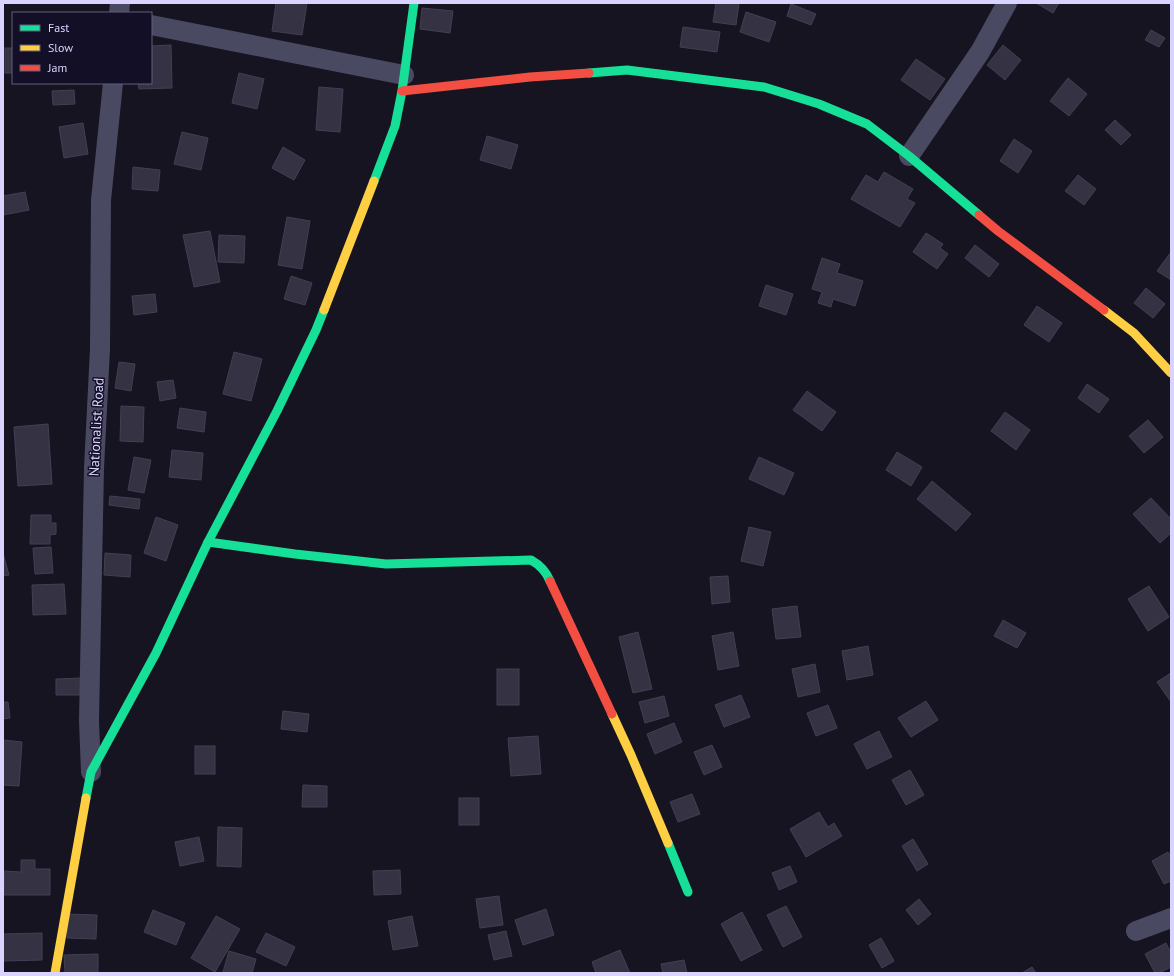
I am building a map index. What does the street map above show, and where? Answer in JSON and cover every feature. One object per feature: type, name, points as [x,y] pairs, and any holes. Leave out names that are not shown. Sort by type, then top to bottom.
[{"type":"street","points":[[55,973],[91,772],[156,653],[208,542],[277,412],[316,330],[395,126],[403,83],[414,3]]},
{"type":"street","points":[[909,156],[980,52],[1007,3]]},
{"type":"street","points":[[152,25],[403,83],[530,77],[627,70],[764,87],[819,104],[867,124],[909,156],[998,231],[1134,333],[1171,374]]},
{"type":"street","name":"Nationalist Road","points":[[91,772],[89,721],[94,468],[100,348],[101,200],[113,84]]},
{"type":"street","points":[[208,542],[295,554],[386,564],[531,560],[538,564],[547,574],[628,748],[688,892]]},
{"type":"street","points":[[1136,931],[1171,918]]},
{"type":"building","points":[[276,3],[307,3],[302,35],[272,31]]},
{"type":"building","points":[[716,3],[739,3],[736,25],[713,22]]},
{"type":"building","points":[[1036,3],[1059,3],[1053,13]]},
{"type":"building","points":[[791,4],[816,14],[811,25],[787,16]]},
{"type":"building","points":[[422,8],[453,11],[450,33],[420,29]]},
{"type":"building","points":[[746,12],[776,22],[769,42],[740,32]]},
{"type":"building","points":[[683,27],[720,32],[717,52],[680,47]]},
{"type":"building","points":[[1151,30],[1165,38],[1159,47],[1145,40]]},
{"type":"building","points":[[171,45],[172,88],[139,89],[138,84],[152,84],[152,46]]},
{"type":"building","points":[[1003,45],[1021,60],[1005,80],[987,65]]},
{"type":"building","points":[[5,48],[12,48],[12,73],[5,73]]},
{"type":"building","points":[[916,59],[945,79],[930,100],[901,80]]},
{"type":"building","points":[[239,73],[264,79],[257,109],[232,103]]},
{"type":"building","points":[[1068,78],[1087,94],[1069,116],[1050,101]]},
{"type":"building","points":[[319,87],[343,89],[340,132],[316,130]]},
{"type":"building","points":[[74,90],[75,104],[53,105],[52,91]]},
{"type":"building","points":[[1115,120],[1131,135],[1121,145],[1105,130]]},
{"type":"building","points":[[83,123],[88,154],[64,158],[59,127]]},
{"type":"building","points":[[182,132],[208,138],[201,170],[174,164]]},
{"type":"building","points":[[487,136],[518,145],[511,169],[480,160]]},
{"type":"building","points":[[1014,139],[1032,151],[1018,173],[1000,161]]},
{"type":"building","points":[[283,147],[305,160],[294,180],[272,168]]},
{"type":"building","points":[[133,167],[160,170],[158,191],[132,189]]},
{"type":"building","points":[[884,172],[913,189],[907,199],[915,203],[900,227],[851,199],[866,175],[878,182]]},
{"type":"building","points":[[1078,175],[1096,189],[1084,205],[1065,191]]},
{"type":"building","points":[[25,192],[29,210],[3,215],[3,196]]},
{"type":"building","points":[[287,217],[310,221],[302,269],[278,265]]},
{"type":"building","points":[[210,231],[220,282],[194,287],[183,235]]},
{"type":"building","points":[[926,233],[943,244],[940,248],[948,254],[937,269],[913,252]]},
{"type":"building","points":[[219,235],[245,236],[244,263],[218,262]]},
{"type":"building","points":[[975,245],[999,264],[989,277],[965,258]]},
{"type":"building","points":[[1171,252],[1171,280],[1157,271]]},
{"type":"building","points":[[822,258],[840,264],[837,273],[863,281],[855,306],[833,299],[831,307],[818,303],[822,292],[812,289]]},
{"type":"building","points":[[291,276],[312,283],[305,305],[284,299]]},
{"type":"building","points":[[766,285],[793,294],[786,315],[759,306]]},
{"type":"building","points":[[1146,288],[1165,304],[1153,318],[1134,303]]},
{"type":"building","points":[[155,294],[157,312],[134,315],[132,296]]},
{"type":"building","points":[[1037,306],[1062,323],[1049,342],[1024,325]]},
{"type":"building","points":[[234,352],[262,359],[251,401],[223,394]]},
{"type":"building","points":[[119,362],[135,364],[131,391],[115,388]]},
{"type":"building","points":[[173,380],[176,398],[160,401],[157,382]]},
{"type":"building","points":[[1087,384],[1109,399],[1099,413],[1078,398]]},
{"type":"building","points":[[807,391],[836,412],[822,431],[793,410]]},
{"type":"building","points":[[121,406],[144,407],[143,442],[120,441]]},
{"type":"building","points":[[180,408],[206,412],[204,432],[177,428]]},
{"type":"building","points":[[1005,412],[1030,430],[1016,450],[991,431]]},
{"type":"building","points":[[1148,420],[1163,437],[1144,453],[1129,436]]},
{"type":"building","points":[[48,424],[52,484],[18,486],[14,427]]},
{"type":"building","points":[[172,450],[203,453],[201,480],[169,477]]},
{"type":"building","points":[[897,452],[922,467],[911,486],[886,470]]},
{"type":"building","points":[[134,457],[151,460],[144,493],[128,490]]},
{"type":"building","points":[[759,457],[794,473],[784,495],[749,479]]},
{"type":"building","points":[[932,481],[971,514],[956,531],[917,499]]},
{"type":"building","points":[[110,496],[140,499],[139,509],[109,505]]},
{"type":"building","points":[[1151,498],[1171,519],[1171,533],[1160,543],[1133,514]]},
{"type":"building","points":[[31,515],[51,515],[51,523],[56,523],[56,534],[50,535],[50,544],[30,544]]},
{"type":"building","points":[[156,517],[178,525],[166,561],[144,553]]},
{"type":"building","points":[[749,527],[771,532],[763,566],[741,561]]},
{"type":"building","points":[[51,547],[53,573],[35,574],[33,548]]},
{"type":"building","points":[[3,553],[9,575],[3,576]]},
{"type":"building","points":[[105,553],[131,555],[130,577],[104,575]]},
{"type":"building","points":[[728,576],[730,602],[712,604],[710,577]]},
{"type":"building","points":[[64,584],[66,614],[33,615],[32,585]]},
{"type":"building","points":[[1149,586],[1169,617],[1148,631],[1128,599]]},
{"type":"building","points":[[797,606],[801,637],[776,639],[772,609]]},
{"type":"building","points":[[1003,620],[1026,633],[1017,648],[994,636]]},
{"type":"building","points":[[638,632],[652,689],[633,693],[619,637]]},
{"type":"building","points":[[733,632],[739,666],[718,670],[712,636]]},
{"type":"building","points":[[868,646],[873,675],[847,680],[842,651]]},
{"type":"building","points":[[815,664],[820,692],[798,697],[792,669]]},
{"type":"building","points":[[497,669],[519,669],[519,705],[497,705]]},
{"type":"building","points":[[1171,673],[1171,702],[1157,682]]},
{"type":"building","points":[[81,678],[82,695],[56,695],[56,679]]},
{"type":"building","points":[[741,695],[750,717],[724,727],[715,705]]},
{"type":"building","points":[[664,696],[669,716],[645,723],[639,702]]},
{"type":"building","points":[[926,701],[938,720],[911,737],[898,718]]},
{"type":"building","points":[[3,702],[8,702],[10,718],[3,719]]},
{"type":"building","points":[[828,705],[837,728],[816,736],[807,713]]},
{"type":"building","points":[[283,711],[309,714],[307,732],[281,729]]},
{"type":"building","points":[[674,723],[682,742],[655,754],[647,734]]},
{"type":"building","points":[[879,731],[892,757],[867,769],[854,744]]},
{"type":"building","points":[[538,736],[541,774],[511,776],[508,738]]},
{"type":"building","points":[[3,740],[22,742],[19,786],[3,785]]},
{"type":"building","points":[[712,745],[722,767],[704,775],[694,752]]},
{"type":"building","points":[[195,746],[215,746],[215,774],[195,774]]},
{"type":"building","points":[[910,770],[924,795],[906,805],[892,780]]},
{"type":"building","points":[[303,785],[327,786],[327,807],[302,807]]},
{"type":"building","points":[[692,794],[700,814],[678,822],[670,802]]},
{"type":"building","points":[[459,798],[479,798],[479,825],[459,825]]},
{"type":"building","points":[[819,812],[828,827],[834,823],[842,836],[806,857],[790,829]]},
{"type":"building","points":[[218,827],[242,828],[241,867],[217,866]]},
{"type":"building","points":[[199,837],[204,861],[180,866],[175,842]]},
{"type":"building","points":[[913,839],[928,864],[917,871],[902,846]]},
{"type":"building","points":[[1168,852],[1171,857],[1171,881],[1164,884],[1152,861]]},
{"type":"building","points":[[21,860],[35,860],[35,869],[50,869],[50,895],[4,895],[4,871],[21,872]]},
{"type":"building","points":[[790,866],[797,882],[779,890],[772,873]]},
{"type":"building","points":[[400,870],[401,894],[374,895],[373,871]]},
{"type":"building","points":[[499,896],[503,925],[480,928],[476,899]]},
{"type":"building","points":[[919,899],[931,914],[918,925],[906,910]]},
{"type":"building","points":[[786,906],[802,937],[783,947],[767,915]]},
{"type":"building","points":[[546,909],[554,935],[523,945],[515,920]]},
{"type":"building","points":[[153,910],[185,923],[176,945],[144,932]]},
{"type":"building","points":[[742,912],[762,950],[741,961],[721,924]]},
{"type":"building","points":[[67,914],[97,915],[96,939],[67,938]]},
{"type":"building","points":[[216,916],[240,929],[215,972],[191,958]]},
{"type":"building","points":[[412,916],[418,946],[393,950],[388,921]]},
{"type":"building","points":[[506,931],[512,956],[494,960],[488,935]]},
{"type":"building","points":[[42,933],[42,960],[3,961],[3,934]]},
{"type":"building","points":[[266,933],[295,947],[286,966],[256,952]]},
{"type":"building","points":[[881,938],[894,961],[882,968],[869,945]]},
{"type":"building","points":[[1166,943],[1171,953],[1171,967],[1159,973],[1155,973],[1145,954]]},
{"type":"building","points":[[620,950],[630,973],[596,973],[592,962]]},
{"type":"building","points":[[229,951],[256,959],[252,973],[223,972]]},
{"type":"building","points":[[98,954],[98,973],[65,973],[64,955]]},
{"type":"building","points":[[684,960],[687,973],[663,973],[661,964]]},
{"type":"building","points":[[1032,967],[1036,973],[1022,973]]},
{"type":"traffic: fast","points":[[374,181],[395,126],[402,91],[414,3]]},
{"type":"traffic: fast","points":[[589,73],[627,70],[764,87],[819,104],[867,124],[909,156],[979,215]]},
{"type":"traffic: fast","points":[[86,798],[91,772],[156,653],[208,542],[277,411],[324,310]]},
{"type":"traffic: fast","points":[[208,542],[295,554],[386,564],[531,560],[547,574],[550,581]]},
{"type":"traffic: fast","points":[[668,843],[688,892]]},
{"type":"traffic: slow","points":[[324,310],[374,181]]},
{"type":"traffic: slow","points":[[1104,310],[1134,333],[1171,373]]},
{"type":"traffic: slow","points":[[612,714],[668,843]]},
{"type":"traffic: slow","points":[[55,973],[86,798]]},
{"type":"traffic: jam","points":[[402,91],[530,77],[589,73]]},
{"type":"traffic: jam","points":[[979,215],[998,231],[1104,310]]},
{"type":"traffic: jam","points":[[550,581],[612,714]]}]
